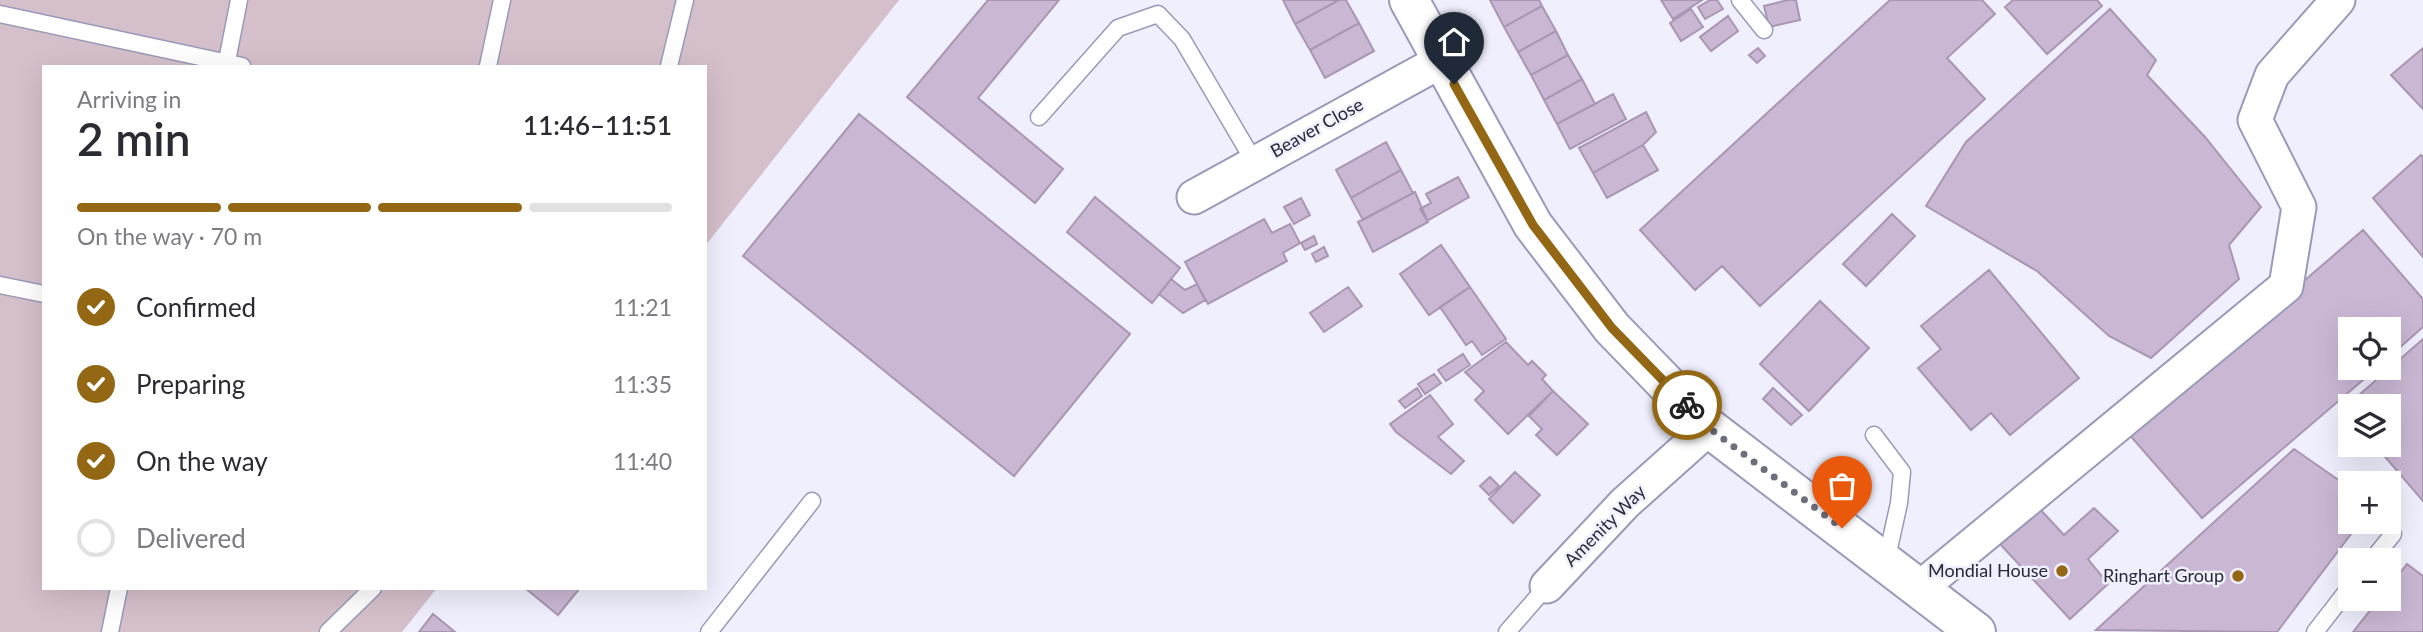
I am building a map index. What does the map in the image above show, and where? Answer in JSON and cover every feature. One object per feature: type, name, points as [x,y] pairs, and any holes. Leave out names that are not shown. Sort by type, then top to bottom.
[{"type":"street","points":[[1409,0],[1533,225],[1612,328],[1709,428],[1976,632]]},
{"type":"street","points":[[1920,588],[2286,286],[2299,207],[2255,120],[2272,75],[2339,0]]},
{"type":"street","name":"Beaver Close","points":[[1195,197],[1441,61]]},
{"type":"street","name":"Amenity Way","points":[[1547,586],[1625,503],[1709,428]]},
{"type":"lane","points":[[231,65],[239,0]]},
{"type":"lane","points":[[488,65],[502,0]]},
{"type":"lane","points":[[669,65],[685,0]]},
{"type":"lane","points":[[1740,0],[1764,30]]},
{"type":"lane","points":[[0,14],[227,65]]},
{"type":"lane","points":[[1040,117],[1118,28],[1158,14],[1182,38],[1255,163]]},
{"type":"lane","points":[[0,285],[42,294]]},
{"type":"lane","points":[[1874,435],[1902,472],[1899,503],[1886,562]]},
{"type":"lane","points":[[709,632],[813,501]]},
{"type":"lane","points":[[2382,548],[2393,534]]},
{"type":"lane","name":"Amenity Way","points":[[1507,632],[1547,586]]},
{"type":"lane","points":[[110,632],[119,590]]},
{"type":"lane","points":[[328,632],[371,590]]},
{"type":"lane","points":[[2315,632],[2338,602]]},
{"type":"shaded area","points":[[0,0],[899,0],[707,243],[707,65],[42,65],[42,590],[435,590],[402,632],[0,632]]},
{"type":"building","points":[[988,0],[1059,0],[978,98],[1063,169],[1035,203],[907,97]]},
{"type":"building","points":[[1283,0],[1339,0],[1295,24]]},
{"type":"building","points":[[1339,0],[1346,0],[1359,23],[1310,50],[1295,24]]},
{"type":"building","points":[[1490,0],[1539,0],[1542,6],[1504,27]]},
{"type":"building","points":[[1661,0],[1702,0],[1673,19]]},
{"type":"building","points":[[1710,0],[1717,0],[1723,9],[1705,19],[1698,7]]},
{"type":"building","points":[[1796,0],[1800,20],[1769,27],[1764,6]]},
{"type":"building","points":[[1890,0],[1982,0],[1995,14],[1947,58],[1985,99],[1760,306],[1722,266],[1695,290],[1640,230]]},
{"type":"building","points":[[2013,0],[2097,0],[2102,6],[2047,54],[2005,7]]},
{"type":"building","points":[[1542,6],[1556,31],[1518,52],[1504,27]]},
{"type":"building","points":[[1691,9],[1703,27],[1681,41],[1670,23]]},
{"type":"building","points":[[2110,9],[2156,60],[2147,75],[2205,137],[2261,207],[2229,245],[2239,279],[2151,358],[2109,336],[2037,271],[1926,206],[1966,142]]},
{"type":"building","points":[[1728,16],[1738,31],[1711,51],[1700,37]]},
{"type":"building","points":[[1359,23],[1374,51],[1325,78],[1310,50]]},
{"type":"building","points":[[1556,31],[1568,55],[1531,75],[1518,52]]},
{"type":"building","points":[[1758,48],[1765,56],[1757,63],[1749,55]]},
{"type":"building","points":[[2423,48],[2423,109],[2391,75]]},
{"type":"building","points":[[1568,55],[1582,79],[1544,100],[1531,75]]},
{"type":"building","points":[[1582,79],[1595,104],[1557,124],[1544,100]]},
{"type":"building","points":[[1613,94],[1626,119],[1570,149],[1557,124]]},
{"type":"building","points":[[1646,112],[1656,132],[1643,145],[1593,173],[1579,148]]},
{"type":"building","points":[[859,114],[1130,334],[1014,476],[743,256]]},
{"type":"building","points":[[1386,142],[1401,170],[1351,198],[1336,170]]},
{"type":"building","points":[[1643,145],[1658,170],[1607,198],[1593,173]]},
{"type":"building","points":[[2421,155],[2423,157],[2423,257],[2373,198]]},
{"type":"building","points":[[1401,170],[1413,193],[1363,220],[1351,198]]},
{"type":"building","points":[[1458,177],[1469,197],[1427,221],[1420,209],[1431,203],[1426,194]]},
{"type":"building","points":[[1415,192],[1428,222],[1373,252],[1358,222]]},
{"type":"building","points":[[1095,197],[1180,268],[1152,303],[1067,232]]},
{"type":"building","points":[[1301,198],[1310,215],[1294,224],[1284,207]]},
{"type":"building","points":[[1892,214],[1915,236],[1866,286],[1843,264]]},
{"type":"building","points":[[1264,219],[1272,233],[1290,224],[1300,243],[1283,253],[1287,261],[1208,304],[1185,262]]},
{"type":"building","points":[[2363,230],[2423,299],[2423,327],[2401,346],[2401,317],[2338,317],[2338,380],[2363,380],[2347,394],[2338,394],[2338,401],[2202,518],[2128,433]]},
{"type":"building","points":[[1314,236],[1317,244],[1305,250],[1301,243]]},
{"type":"building","points":[[1441,245],[1470,287],[1429,315],[1400,274]]},
{"type":"building","points":[[1324,247],[1328,256],[1316,262],[1312,254]]},
{"type":"building","points":[[1989,270],[2079,378],[2010,435],[1991,413],[1971,430],[1918,368],[1941,349],[1921,326]]},
{"type":"building","points":[[1171,279],[1185,290],[1197,284],[1205,300],[1183,313],[1159,294]]},
{"type":"building","points":[[1348,287],[1362,306],[1324,332],[1310,313]]},
{"type":"building","points":[[1470,287],[1506,339],[1482,355],[1472,341],[1466,345],[1440,307]]},
{"type":"building","points":[[1820,301],[1869,348],[1809,411],[1760,364]]},
{"type":"building","points":[[2423,339],[2423,501],[2401,475],[2401,471],[2397,471],[2385,457],[2401,457],[2401,394],[2360,394],[2376,380],[2401,380],[2401,358]]},
{"type":"building","points":[[1506,342],[1528,365],[1532,361],[1546,375],[1542,379],[1553,391],[1508,434],[1475,400],[1484,391],[1465,372]]},
{"type":"building","points":[[1463,354],[1470,365],[1446,381],[1438,370]]},
{"type":"building","points":[[1434,374],[1441,383],[1425,394],[1418,384]]},
{"type":"building","points":[[1417,388],[1422,396],[1405,408],[1399,401]]},
{"type":"building","points":[[1773,388],[1802,415],[1791,425],[1763,399]]},
{"type":"building","points":[[1553,391],[1588,424],[1557,455],[1536,435],[1542,429],[1529,416]]},
{"type":"building","points":[[1430,395],[1453,424],[1438,437],[1464,461],[1451,474],[1396,432],[1390,424]]},
{"type":"building","name":"Ringhart Group","points":[[2294,449],[2338,480],[2338,534],[2351,534],[2277,632],[2096,630]]},
{"type":"building","points":[[1515,472],[1540,495],[1513,523],[1489,499]]},
{"type":"building","points":[[1490,477],[1499,486],[1489,495],[1480,486]]},
{"type":"building","name":"Mondial House","points":[[2039,508],[2064,535],[2094,508],[2118,531],[2088,559],[2108,584],[2070,619],[2000,544]]},
{"type":"building","points":[[2407,564],[2423,576],[2423,632],[2353,632],[2370,611],[2401,611],[2401,572]]},
{"type":"building","points":[[527,590],[578,590],[558,615]]},
{"type":"building","points":[[433,614],[455,632],[419,632]]},
{"type":"way so far","points":[[1687,405],[1709,428],[1842,528]]},
{"type":"place","name":"Mondial House","points":[[2062,571]]},
{"type":"place","name":"Ringhart Group","points":[[2238,576]]},
{"type":"route","points":[[1454,84],[1533,225],[1612,328],[1687,405]]}]
